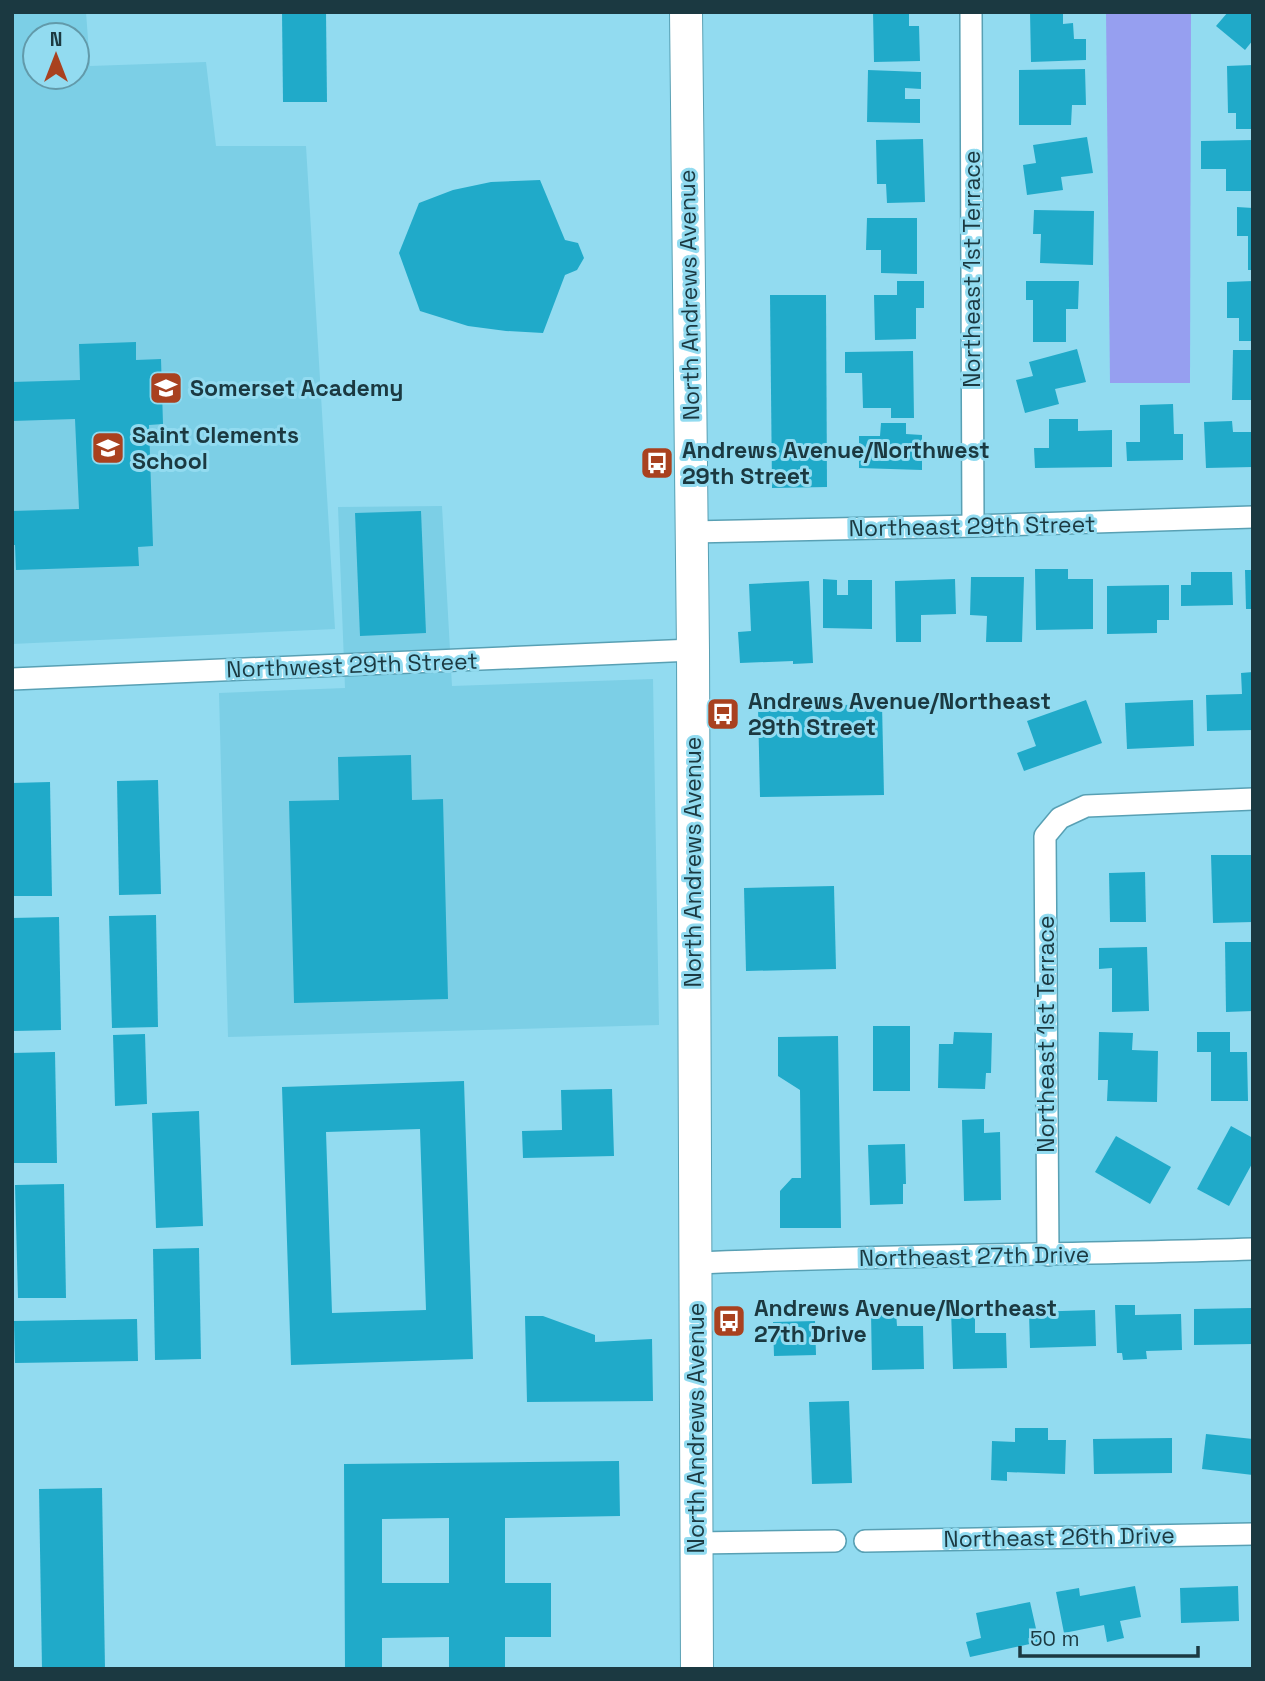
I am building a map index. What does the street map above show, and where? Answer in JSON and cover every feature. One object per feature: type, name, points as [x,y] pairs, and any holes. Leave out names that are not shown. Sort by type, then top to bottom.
[{"type":"main road","name":"North Andrews Avenue","points":[[686,12],[697,1669]]},
{"type":"street","name":"Northeast 1st Terrace","points":[[971,12],[973,526]]},
{"type":"street","name":"Northeast 29th Street","points":[[691,532],[1253,517]]},
{"type":"street","name":"Northwest 29th Street","points":[[12,679],[692,650]]},
{"type":"street","name":"Northeast 1st Terrace","points":[[1048,1255],[1045,836],[1060,818],[1086,806],[1253,799]]},
{"type":"street","name":"Northeast 27th Drive","points":[[694,1263],[767,1259],[1253,1249]]},
{"type":"street","name":"Northeast 26th Drive","points":[[865,1541],[1253,1534]]},
{"type":"street","points":[[696,1543],[835,1541]]},
{"type":"shaded area","name":"Somerset Academy","points":[[12,12],[86,12],[87,21],[21,21],[21,91],[91,91],[91,66],[206,62],[216,146],[306,146],[335,629],[12,644]]},
{"type":"shaded area","points":[[1106,12],[1191,12],[1190,383],[1110,383]]},
{"type":"shaded area","points":[[442,506],[452,686],[653,679],[659,1025],[228,1037],[219,693],[345,688],[338,507]]},
{"type":"building","points":[[282,12],[326,12],[327,102],[283,102]]},
{"type":"building","points":[[873,12],[909,12],[909,26],[919,26],[920,61],[874,62]]},
{"type":"building","points":[[1030,12],[1063,12],[1063,24],[1073,23],[1074,39],[1086,39],[1086,60],[1031,62]]},
{"type":"building","points":[[1228,12],[1253,12],[1253,40],[1245,50],[1216,26]]},
{"type":"building","points":[[1253,65],[1253,129],[1236,129],[1236,113],[1228,113],[1227,66]]},
{"type":"building","points":[[1085,69],[1086,105],[1072,105],[1071,125],[1019,125],[1019,70]]},
{"type":"building","points":[[868,70],[921,72],[921,89],[905,88],[905,99],[920,99],[920,123],[867,122]]},
{"type":"building","points":[[1087,137],[1093,173],[1061,177],[1063,190],[1027,195],[1023,165],[1036,163],[1033,145]]},
{"type":"building","points":[[923,139],[925,202],[887,203],[886,184],[877,184],[876,140]]},
{"type":"building","points":[[1253,140],[1253,191],[1226,191],[1226,169],[1201,169],[1201,141]]},
{"type":"building","points":[[540,180],[565,240],[578,243],[584,258],[577,270],[565,275],[543,333],[468,326],[420,311],[399,253],[419,203],[453,190],[491,182]]},
{"type":"building","points":[[1237,207],[1253,208],[1253,270],[1248,270],[1248,236],[1237,236]]},
{"type":"building","points":[[1034,210],[1094,211],[1093,265],[1040,263],[1041,234],[1033,234]]},
{"type":"building","points":[[867,218],[917,218],[917,274],[881,273],[881,250],[866,250]]},
{"type":"building","points":[[897,281],[924,281],[924,308],[916,308],[916,339],[875,340],[874,295],[897,295]]},
{"type":"building","points":[[1026,281],[1079,281],[1078,309],[1066,309],[1066,342],[1033,342],[1033,300],[1026,300]]},
{"type":"building","points":[[1253,281],[1253,341],[1239,341],[1239,318],[1227,318],[1227,282]]},
{"type":"building","points":[[770,295],[826,295],[827,487],[772,488]]},
{"type":"building","points":[[136,342],[136,360],[161,359],[163,424],[149,425],[153,546],[138,547],[139,566],[16,570],[15,545],[12,545],[12,511],[79,509],[75,419],[12,421],[12,382],[80,380],[79,344]]},
{"type":"building","points":[[1077,349],[1086,382],[1055,389],[1059,404],[1025,413],[1016,380],[1033,376],[1029,362]]},
{"type":"building","points":[[1233,350],[1253,350],[1253,400],[1232,400]]},
{"type":"building","points":[[913,351],[914,418],[891,418],[891,408],[863,408],[862,373],[845,373],[845,352]]},
{"type":"building","points":[[1173,404],[1174,434],[1183,434],[1183,460],[1127,461],[1126,442],[1140,442],[1140,405]]},
{"type":"building","points":[[1049,419],[1078,419],[1078,431],[1112,430],[1112,467],[1035,468],[1034,448],[1049,448]]},
{"type":"building","points":[[1232,421],[1233,432],[1253,432],[1253,467],[1206,468],[1204,422]]},
{"type":"building","points":[[881,423],[906,423],[906,434],[922,435],[922,470],[859,468],[859,436],[880,436]]},
{"type":"building","points":[[421,511],[426,633],[360,636],[355,513]]},
{"type":"building","points":[[1035,569],[1068,569],[1068,579],[1093,579],[1093,629],[1036,630]]},
{"type":"building","points":[[1245,570],[1253,570],[1253,609],[1246,609]]},
{"type":"building","points":[[1191,572],[1232,572],[1233,605],[1181,606],[1181,585],[1191,585]]},
{"type":"building","points":[[971,577],[1024,577],[1022,642],[986,642],[987,616],[970,615]]},
{"type":"building","points":[[823,579],[837,580],[837,595],[848,595],[848,580],[872,580],[872,629],[823,628]]},
{"type":"building","points":[[955,579],[956,614],[921,615],[921,642],[896,642],[895,581]]},
{"type":"building","points":[[809,581],[813,663],[740,663],[738,632],[751,631],[749,584]]},
{"type":"building","points":[[1169,585],[1169,620],[1157,620],[1157,633],[1107,634],[1107,586]]},
{"type":"building","points":[[1253,672],[1253,730],[1207,731],[1206,695],[1242,694],[1241,673]]},
{"type":"building","points":[[1086,700],[1102,743],[1024,771],[1017,753],[1036,746],[1027,721]]},
{"type":"building","points":[[1193,700],[1194,746],[1127,749],[1125,703]]},
{"type":"building","points":[[882,704],[884,795],[760,797],[758,707]]},
{"type":"building","points":[[411,755],[412,800],[443,799],[448,999],[294,1003],[289,801],[339,800],[338,757]]},
{"type":"building","points":[[158,780],[161,894],[119,895],[117,781]]},
{"type":"building","points":[[50,782],[52,896],[12,896],[12,783]]},
{"type":"building","points":[[1211,855],[1253,855],[1253,922],[1213,923]]},
{"type":"building","points":[[1145,872],[1146,922],[1110,922],[1109,873]]},
{"type":"building","points":[[834,886],[836,969],[746,971],[744,888]]},
{"type":"building","points":[[156,915],[158,1027],[112,1028],[109,916]]},
{"type":"building","points":[[59,917],[61,1030],[13,1031],[12,918]]},
{"type":"building","points":[[1225,942],[1253,942],[1253,1011],[1226,1012]]},
{"type":"building","points":[[1147,947],[1149,1011],[1112,1012],[1112,968],[1099,969],[1099,948]]},
{"type":"building","points":[[873,1026],[910,1026],[910,1091],[873,1091]]},
{"type":"building","points":[[954,1032],[992,1033],[991,1073],[986,1073],[985,1089],[938,1088],[939,1044],[953,1044]]},
{"type":"building","points":[[1099,1032],[1133,1033],[1132,1050],[1158,1051],[1157,1102],[1107,1101],[1108,1080],[1098,1080]]},
{"type":"building","points":[[1197,1032],[1230,1032],[1230,1052],[1247,1052],[1248,1101],[1211,1101],[1211,1052],[1197,1052]]},
{"type":"building","points":[[145,1034],[147,1104],[115,1106],[113,1035]]},
{"type":"building","points":[[838,1036],[841,1228],[780,1228],[780,1191],[792,1178],[801,1178],[800,1090],[778,1076],[778,1037]]},
{"type":"building","points":[[55,1052],[57,1163],[14,1163],[12,1053]]},
{"type":"building","points":[[464,1081],[473,1359],[291,1365],[282,1087]],"holes":[[[420,1129],[426,1310],[332,1313],[326,1132]]]},
{"type":"building","points":[[612,1089],[614,1156],[523,1158],[522,1131],[562,1130],[561,1090]]},
{"type":"building","points":[[199,1111],[203,1226],[156,1228],[152,1113]]},
{"type":"building","points":[[984,1119],[984,1133],[1000,1132],[1001,1200],[964,1201],[962,1120]]},
{"type":"building","points":[[1231,1126],[1253,1138],[1253,1162],[1229,1206],[1197,1189]]},
{"type":"building","points":[[1116,1136],[1171,1167],[1150,1204],[1095,1172]]},
{"type":"building","points":[[905,1144],[906,1184],[903,1184],[903,1204],[870,1205],[868,1145]]},
{"type":"building","points":[[64,1184],[66,1298],[18,1298],[15,1185]]},
{"type":"building","points":[[199,1248],[201,1359],[155,1360],[153,1249]]},
{"type":"building","points":[[1115,1305],[1135,1305],[1135,1315],[1181,1314],[1182,1350],[1146,1351],[1147,1359],[1123,1360],[1122,1353],[1117,1353]]},
{"type":"building","points":[[1253,1308],[1253,1344],[1194,1345],[1194,1309]]},
{"type":"building","points":[[951,1310],[975,1310],[975,1333],[1006,1333],[1007,1368],[953,1369]]},
{"type":"building","points":[[1095,1310],[1096,1346],[1030,1348],[1029,1312]]},
{"type":"building","points":[[871,1312],[896,1312],[897,1326],[923,1326],[924,1369],[872,1370]]},
{"type":"building","points":[[525,1316],[543,1316],[595,1335],[595,1342],[652,1339],[653,1401],[527,1402]]},
{"type":"building","points":[[137,1319],[138,1361],[15,1363],[14,1321]]},
{"type":"building","points":[[815,1321],[816,1355],[774,1356],[773,1322]]},
{"type":"building","points":[[849,1401],[852,1483],[812,1484],[809,1402]]},
{"type":"building","points":[[1015,1428],[1048,1428],[1048,1440],[1066,1440],[1065,1474],[1007,1472],[1007,1481],[991,1480],[992,1441],[1015,1442]]},
{"type":"building","points":[[1206,1434],[1253,1439],[1253,1475],[1202,1469]]},
{"type":"building","points":[[1172,1438],[1172,1473],[1094,1474],[1093,1439]]},
{"type":"building","points":[[619,1461],[620,1516],[505,1518],[505,1583],[551,1583],[551,1637],[505,1637],[505,1669],[449,1669],[449,1637],[382,1638],[382,1669],[345,1669],[344,1464]],"holes":[[[449,1518],[449,1583],[382,1583],[382,1519]]]},
{"type":"building","points":[[102,1488],[105,1669],[42,1669],[39,1489]]},
{"type":"building","points":[[1135,1586],[1141,1617],[1120,1621],[1124,1638],[1107,1642],[1104,1625],[1064,1633],[1056,1592],[1079,1588],[1080,1596]]},
{"type":"building","points":[[1238,1586],[1239,1621],[1181,1623],[1180,1588]]},
{"type":"building","points":[[1030,1602],[1039,1642],[970,1657],[966,1642],[981,1638],[976,1613]]},
{"type":"place","name":"Somerset Academy","points":[[166,388]]},
{"type":"place","name":"Saint Clements School","points":[[108,448]]},
{"type":"place","name":"Andrews Avenue/Northwest 29th Street","points":[[657,463]]},
{"type":"place","name":"Andrews Avenue/Northeast 29th Street","points":[[723,714]]},
{"type":"place","name":"Andrews Avenue/Northeast 27th Drive","points":[[729,1321]]}]
